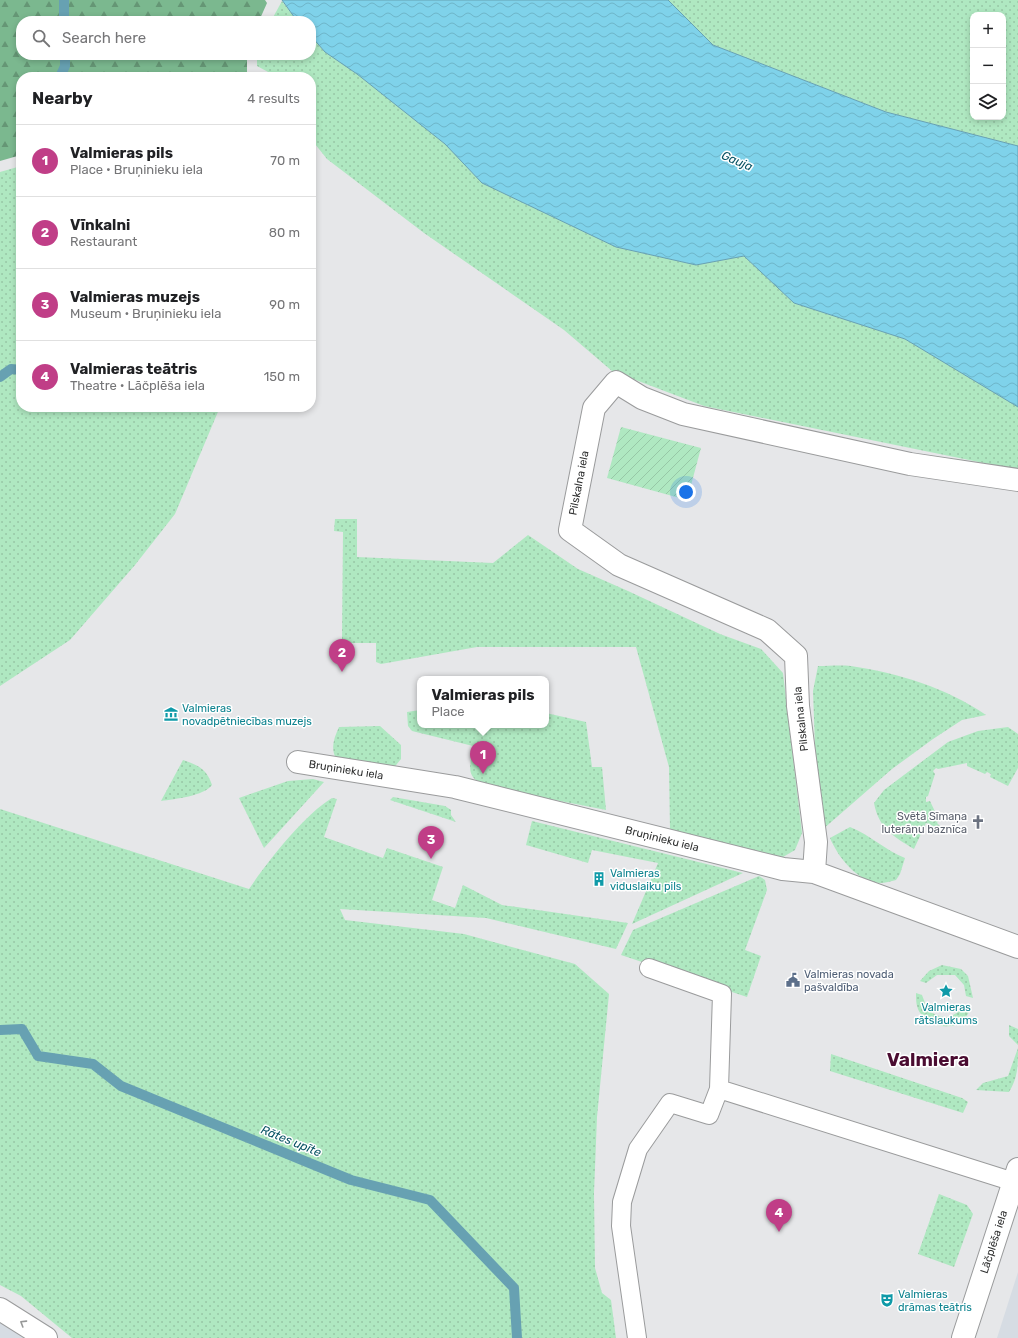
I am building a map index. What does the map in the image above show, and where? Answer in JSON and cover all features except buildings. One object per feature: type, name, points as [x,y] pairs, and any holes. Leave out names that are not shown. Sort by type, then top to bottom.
[{"type":"street","name":"Pilskalna iela","points":[[814,872],[816,842],[798,706],[796,656],[767,630],[619,565],[570,530],[594,408],[616,382],[642,398],[683,414],[910,464],[1018,480]]},
{"type":"street","name":"Bruņinieku iela","points":[[298,762],[455,788],[783,870],[814,872],[1018,947]]},
{"type":"street","name":"Lāčplēša iela","points":[[963,1338],[1016,1176]]},
{"type":"street","points":[[0,1309],[46,1338]]},
{"type":"lane","points":[[637,1338],[621,1226],[622,1202],[638,1148],[670,1103],[709,1115],[719,1089],[722,994],[649,968]]},
{"type":"lane","points":[[719,1089],[1016,1176]]},
{"type":"shaded area","points":[[1018,1272],[1018,1338],[997,1338]]},
{"type":"shaded area","points":[[0,1309],[46,1338],[0,1338]]},
{"type":"green space","points":[[0,0],[265,0],[267,3],[261,16],[16,16],[16,60],[247,60],[247,72],[16,72],[16,156],[0,161]]},
{"type":"green space","points":[[668,0],[1018,0],[1018,146],[886,112],[713,45]]},
{"type":"green space","points":[[282,1],[293,16],[274,16]]},
{"type":"green space","points":[[316,42],[325,52],[357,74],[445,144],[482,183],[616,247],[696,265],[744,256],[794,303],[905,339],[1018,407],[1018,470],[704,406],[612,371],[564,330],[424,233],[327,159],[316,145],[316,72],[268,72],[257,66],[257,60],[316,60]]},
{"type":"green space","points":[[16,167],[16,412],[218,412],[175,514],[135,565],[70,640],[0,686],[0,172]]},
{"type":"green space","points":[[621,427],[701,448],[687,500],[607,478]]},
{"type":"green space","points":[[335,519],[357,519],[357,557],[493,563],[528,535],[578,569],[720,634],[761,649],[783,673],[802,833],[795,850],[783,857],[670,830],[669,767],[636,647],[477,647],[381,664],[376,662],[376,643],[342,643],[343,532],[334,531]]},
{"type":"green space","points":[[818,666],[851,666],[904,677],[939,689],[971,705],[986,715],[962,720],[933,739],[892,769],[822,830],[817,800],[813,691]]},
{"type":"green space","points":[[417,710],[417,728],[549,728],[549,714],[586,722],[592,767],[602,767],[606,810],[489,787],[476,780],[470,771],[473,746],[412,731],[408,726],[407,712]]},
{"type":"green space","points":[[380,726],[401,745],[401,759],[392,770],[338,762],[334,753],[333,745],[339,727]]},
{"type":"green space","points":[[1008,727],[1018,734],[1018,768],[1008,786],[990,777],[991,774],[987,772],[985,774],[967,766],[967,763],[938,769],[936,768],[933,771],[935,774],[928,796],[926,797],[926,802],[930,801],[939,820],[937,823],[941,827],[940,829],[926,823],[914,849],[893,836],[883,826],[876,812],[874,803],[884,790],[948,742],[978,731]]},
{"type":"green space","points":[[183,760],[205,771],[212,785],[203,792],[181,798],[161,801]]},
{"type":"green space","points":[[313,779],[324,782],[264,848],[239,798],[288,781]]},
{"type":"green space","points":[[393,797],[445,806],[451,810],[451,815],[456,822],[390,800]]},
{"type":"green space","points":[[332,798],[337,799],[324,837],[383,858],[387,848],[443,867],[432,900],[455,908],[463,885],[502,905],[628,923],[616,949],[486,918],[340,909],[345,920],[464,934],[575,964],[609,994],[597,1117],[594,1193],[595,1268],[602,1293],[611,1300],[616,1338],[72,1338],[21,1296],[0,1285],[0,809],[249,889],[287,839],[310,815]]},
{"type":"green space","points":[[532,821],[743,873],[632,924],[658,863],[592,850],[588,863],[526,845]]},
{"type":"green space","points":[[850,827],[905,858],[900,874],[896,880],[882,883],[872,882],[856,873],[849,867],[838,853],[830,838]]},
{"type":"green space","points":[[759,876],[765,880],[767,890],[745,950],[761,956],[747,997],[621,955],[633,930]]},
{"type":"green space","points":[[942,965],[961,969],[968,976],[973,998],[966,996],[964,985],[955,975],[937,975],[926,983],[920,981],[929,971]]},
{"type":"green space","points":[[916,993],[922,995],[928,1011],[938,1016],[946,1017],[954,1015],[963,1008],[970,1010],[964,1020],[958,1024],[953,1026],[941,1026],[930,1022],[919,1012]]},
{"type":"green space","points":[[1009,1025],[1018,1029],[1018,1045],[1009,1036]]},
{"type":"green space","points":[[1018,1048],[1018,1066],[1016,1076],[1009,1092],[976,1090],[983,1083],[1008,1076]]},
{"type":"green space","points":[[831,1054],[962,1098],[968,1102],[963,1113],[830,1071]]},
{"type":"green space","points":[[939,1194],[967,1205],[973,1214],[954,1267],[918,1254]]},
{"type":"water","name":"Gauja","points":[[282,0],[668,0],[713,45],[886,112],[1018,146],[1018,407],[905,339],[794,303],[744,256],[696,265],[616,247],[482,183],[445,144],[357,74],[325,52],[316,42],[316,16],[293,16]]},
{"type":"waterway","name":"Rātes upīte","points":[[64,0],[64,16]]},
{"type":"waterway","name":"Rātes upīte","points":[[62,72],[65,66],[65,60]]},
{"type":"waterway","name":"Rātes upīte","points":[[0,377],[11,369],[16,370]]},
{"type":"waterway","name":"Rātes upīte","points":[[0,1030],[22,1029],[38,1056],[93,1064],[121,1086],[351,1180],[430,1200],[514,1288],[517,1338]]},
{"type":"place","name":"Vīnkalni","points":[[342,672]]},
{"type":"place","name":"Valmieras novadpētniecības muzejs","points":[[171,714]]},
{"type":"place","name":"Valmieras pils","points":[[483,774]]},
{"type":"place","name":"Svētā Sīmaņa luterāņu baznīca","points":[[978,822]]},
{"type":"place","name":"Valmieras muzejs","points":[[431,859]]},
{"type":"place","name":"Valmieras viduslaiku pils","points":[[599,879]]},
{"type":"place","name":"Valmieras novada pašvaldība","points":[[793,980]]},
{"type":"place","name":"Valmieras rātslaukums","points":[[946,991]]},
{"type":"place","name":"Valmieras teātris","points":[[779,1232]]},
{"type":"place","name":"Valmieras drāmas teātris","points":[[887,1300]]},
{"type":"district","name":"Valmiera","points":[[928,1059]]}]
